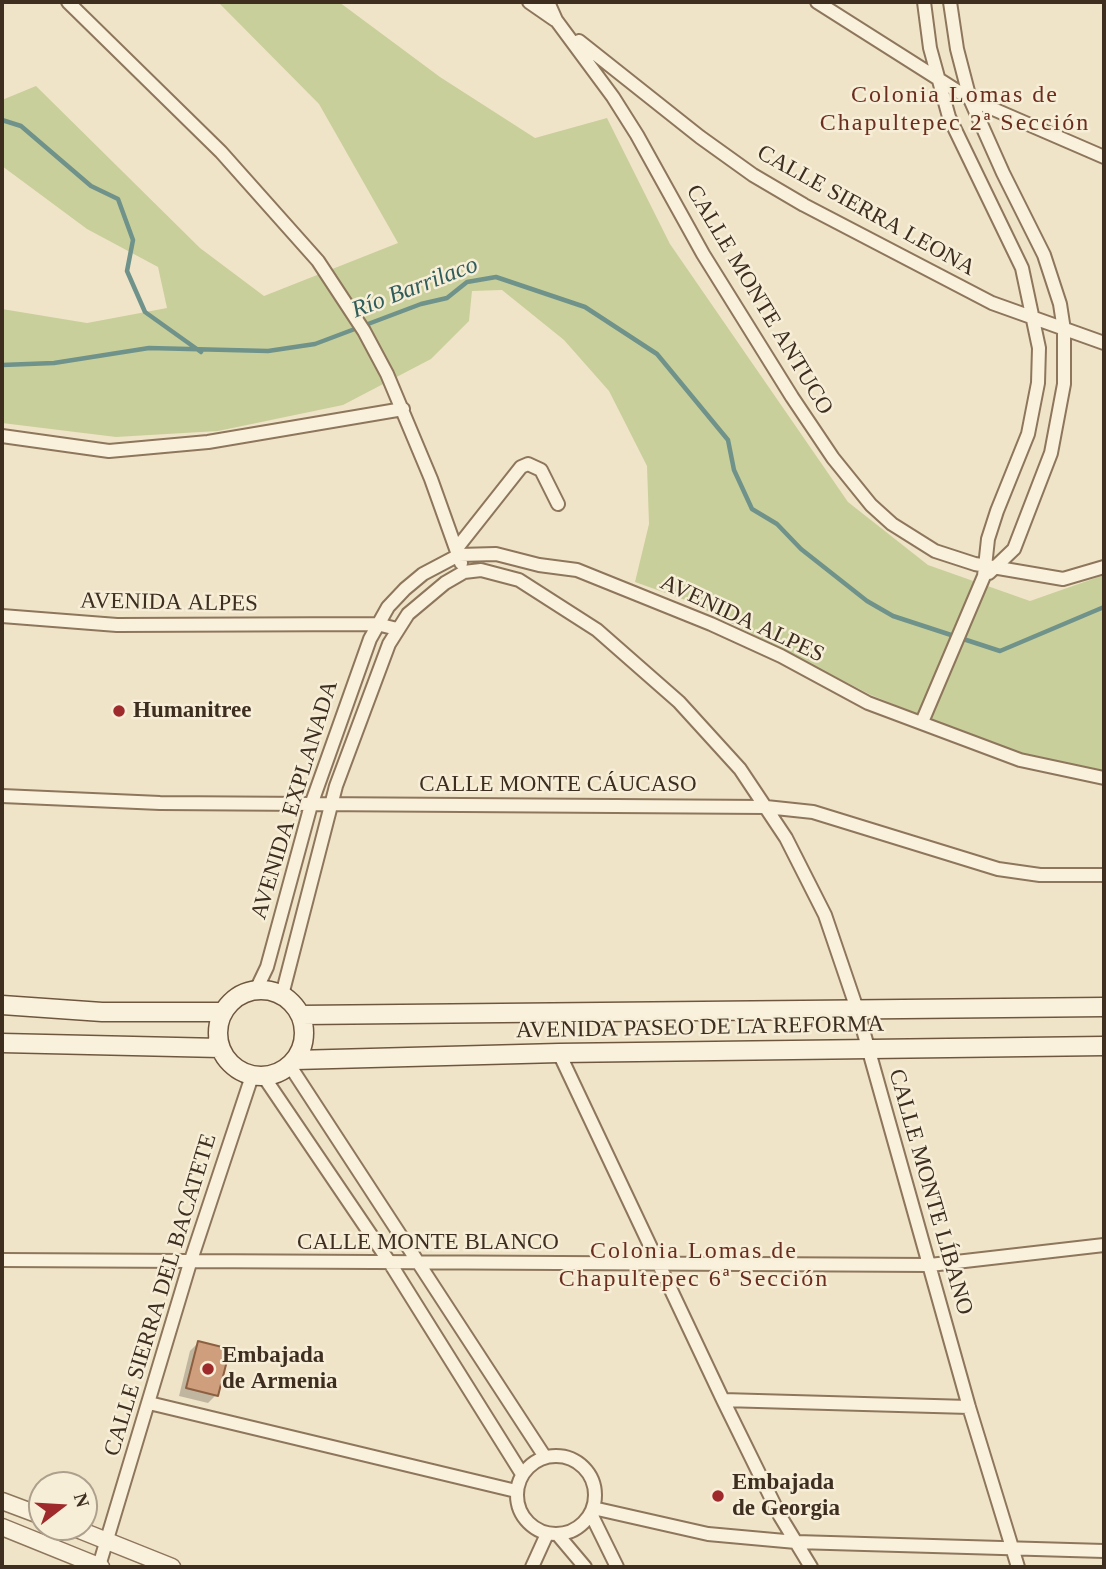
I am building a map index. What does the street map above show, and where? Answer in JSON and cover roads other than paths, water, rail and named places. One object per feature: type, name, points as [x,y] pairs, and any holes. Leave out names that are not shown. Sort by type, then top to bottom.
[{"type":"main road","points":[[256,990],[282,995],[301,1016],[305,1031],[303,1046],[293,1063],[258,1076],[233,1066],[220,1048],[218,1036],[223,1012],[243,993],[256,990]]},
{"type":"main road","points":[[2,1005],[102,1012],[223,1012]]},
{"type":"main road","name":"AVENIDA PASEO DE LA REFORMA","points":[[301,1016],[858,1012],[1104,1007]]},
{"type":"main road","points":[[2,1043],[49,1047],[220,1048]]},
{"type":"main road","name":"AVENIDA PASEO DE LA REFORMA","points":[[293,1063],[559,1053],[1104,1046]]},
{"type":"street","points":[[68,2],[222,152],[318,261],[364,331],[387,374],[464,572]]},
{"type":"street","name":"CALLE SIERRA LEONA","points":[[529,2],[555,20],[638,90],[753,175],[944,280],[992,303],[1104,344]]},
{"type":"street","name":"CALLE MONTE ANTUCO","points":[[548,2],[555,20],[613,97],[739,312],[826,448],[871,505],[913,538],[986,574],[1063,579],[1104,567]]},
{"type":"street","points":[[817,2],[970,99],[1104,157]]},
{"type":"street","points":[[922,722],[986,574],[997,510],[1028,435],[1038,383],[1039,348],[1035,317],[1022,268],[963,148],[938,80],[924,2]]},
{"type":"street","points":[[950,2],[957,49],[970,99],[1044,255],[1060,304],[1064,330],[1064,384],[1051,453],[1014,549],[986,574]]},
{"type":"street","points":[[2,436],[109,451],[208,442],[402,409]]},
{"type":"street","points":[[458,551],[521,467],[528,464],[541,470],[558,504]]},
{"type":"street","name":"AVENIDA ALPES","points":[[377,624],[405,589],[458,551],[496,554],[539,565],[577,570],[711,624],[781,656],[868,703],[1020,760],[1104,778]]},
{"type":"street","points":[[528,584],[539,565]]},
{"type":"street","name":"CALLE MONTE LÍBANO","points":[[464,572],[498,572],[528,584],[597,630],[680,702],[733,761],[766,807],[804,872],[825,915],[858,1012],[968,1407],[1018,1567]]},
{"type":"street","name":"AVENIDA EXPLANADA","points":[[282,995],[330,805],[381,663],[397,629],[424,599],[464,572]]},
{"type":"street","name":"AVENIDA ALPES","points":[[2,617],[190,626],[377,624],[397,629]]},
{"type":"street","name":"AVENIDA EXPLANADA","points":[[256,990],[267,967],[311,805],[377,624]]},
{"type":"street","name":"CALLE MONTE CÁUCASO","points":[[2,796],[134,802],[311,805],[766,807],[813,812],[998,869],[1040,875],[1104,875]]},
{"type":"street","points":[[559,1053],[723,1400],[811,1567]]},
{"type":"street","points":[[293,1063],[545,1457]]},
{"type":"street","points":[[258,1076],[390,1264],[522,1474]]},
{"type":"street","name":"CALLE SIERRA DEL BACATETE","points":[[100,1567],[190,1263],[258,1076]]},
{"type":"street","name":"CALLE MONTE BLANCO","points":[[2,1260],[930,1265],[1104,1245]]},
{"type":"street","points":[[723,1400],[968,1407]]},
{"type":"street","points":[[149,1403],[516,1491]]},
{"type":"street","points":[[585,1567],[553,1534],[528,1523],[521,1514],[516,1491],[522,1474],[532,1463],[545,1457],[558,1455],[580,1464],[594,1484],[592,1511],[617,1567]]},
{"type":"street","points":[[2,1501],[28,1511]]},
{"type":"street","points":[[592,1511],[708,1534],[796,1542],[1104,1550]]},
{"type":"street","points":[[532,1567],[553,1534],[579,1527],[592,1511]]},
{"type":"street","points":[[2,1527],[100,1567]]},
{"type":"street","points":[[98,1537],[172,1567]]},
{"type":"waterway","points":[[2,120],[21,126],[91,186],[118,199],[133,240],[127,271],[145,312],[201,352]]},
{"type":"waterway","name":"Río Barrilaco","points":[[2,365],[54,363],[149,348],[268,351],[315,344],[421,304],[447,298],[467,282],[496,277],[585,307],[657,354],[728,440],[734,470],[752,509],[777,524],[801,549],[867,601],[893,616],[1000,651],[1104,607]]},
{"type":"place","name":"Humanitree","points":[[119,711]]},
{"type":"place","name":"Embajada de Armenia","points":[[208,1369]]},
{"type":"place","name":"Embajada de Georgia","points":[[718,1496]]},
{"type":"district","name":"Colonia Lomas de Chapultepec 2ª Sección","points":[[955,110]]},
{"type":"district","name":"Colonia Lomas de Chapultepec 6ª Sección","points":[[694,1266]]}]
